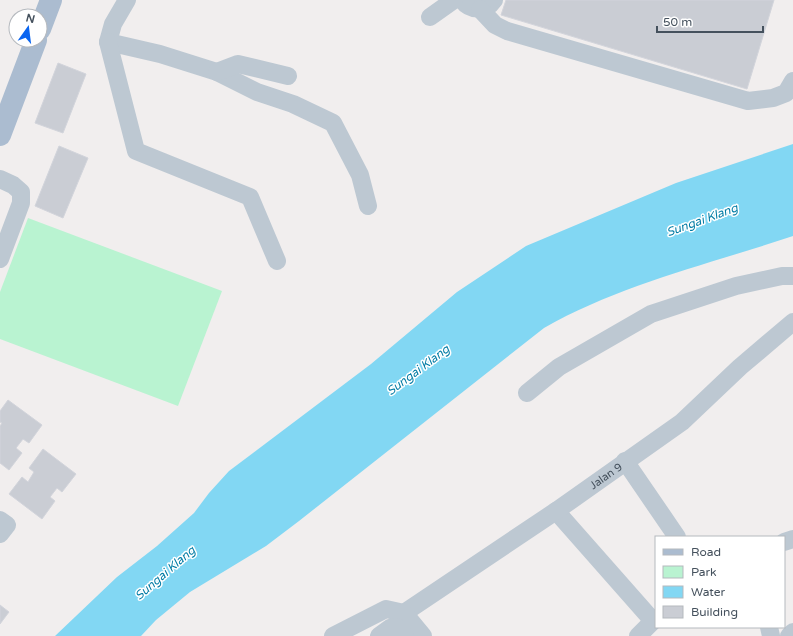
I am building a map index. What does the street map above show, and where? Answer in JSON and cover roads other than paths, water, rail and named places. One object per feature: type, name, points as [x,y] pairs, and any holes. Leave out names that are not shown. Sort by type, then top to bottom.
[{"type":"main road","points":[[0,136],[33,48]]},
{"type":"street","points":[[128,0],[113,24],[108,42],[136,151],[250,197],[277,261]]},
{"type":"street","points":[[430,17],[454,0]]},
{"type":"street","points":[[462,0],[468,6],[487,4],[495,25],[508,31],[748,101],[773,98],[786,93],[793,81]]},
{"type":"street","points":[[108,42],[160,54],[217,72],[257,92],[293,104],[333,123],[360,175],[368,206]]},
{"type":"street","points":[[217,72],[238,64],[288,76]]},
{"type":"street","points":[[0,179],[13,185],[21,192],[21,204],[0,259]]},
{"type":"street","points":[[527,393],[559,367],[651,314],[736,286],[782,276],[793,276]]},
{"type":"street","name":"Jalan 9","points":[[404,613],[556,511],[682,422],[740,367],[793,322]]},
{"type":"street","points":[[625,461],[676,536]]},
{"type":"street","points":[[556,511],[654,620],[638,636]]},
{"type":"street","points":[[0,520],[7,525],[0,534]]},
{"type":"street","points":[[333,636],[386,609],[404,613],[423,636]]},
{"type":"street","points":[[379,636],[390,628],[397,627],[405,636]]},
{"type":"street","points":[[789,636],[793,632]]},
{"type":"water","name":"Sungai Klang","points":[[793,144],[793,236],[635,287],[604,299],[544,328],[266,546],[190,592],[156,620],[141,636],[55,636],[117,577],[157,546],[194,513],[209,493],[229,471],[371,364],[457,292],[526,246],[676,183]]}]
